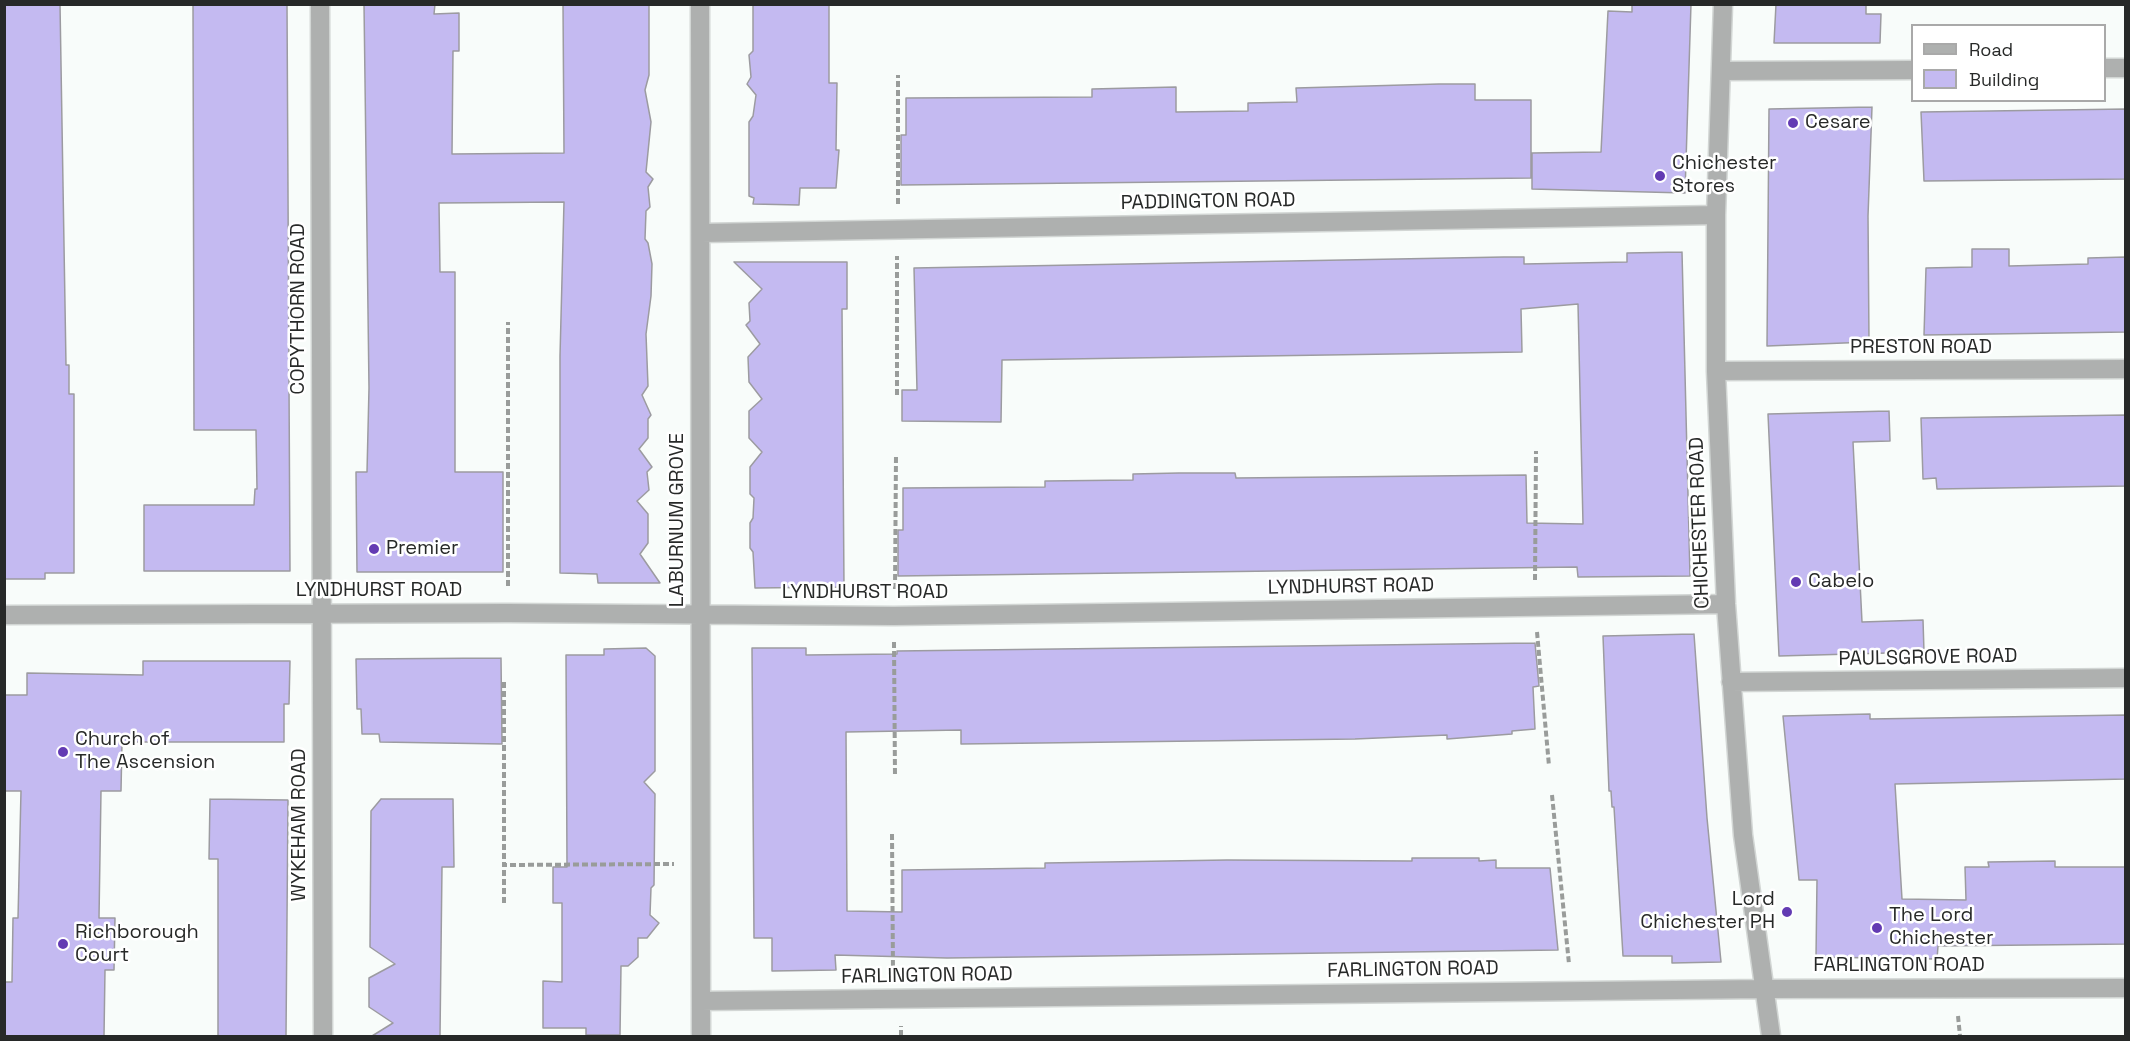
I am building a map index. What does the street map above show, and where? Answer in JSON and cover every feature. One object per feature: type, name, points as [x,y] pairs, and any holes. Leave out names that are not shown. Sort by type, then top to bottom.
[{"type":"street","name":"COPYTHORN ROAD","points":[[320,4],[323,613]]},
{"type":"street","name":"LABURNUM GROVE","points":[[700,4],[701,1036]]},
{"type":"street","name":"CHICHESTER ROAD","points":[[1724,4],[1716,215],[1716,371],[1726,604],[1743,835],[1771,1036]]},
{"type":"street","points":[[2106,68],[2126,68]]},
{"type":"street","points":[[1721,71],[1911,70]]},
{"type":"street","name":"PADDINGTON ROAD","points":[[702,233],[1716,215]]},
{"type":"street","name":"PRESTON ROAD","points":[[1716,371],[2126,369]]},
{"type":"street","name":"LYNDHURST ROAD","points":[[4,615],[507,613],[894,616],[1726,604]]},
{"type":"street","name":"WYKEHAM ROAD","points":[[323,613],[323,1036]]},
{"type":"street","name":"PAULSGROVE ROAD","points":[[1731,682],[2126,678]]},
{"type":"street","name":"FARLINGTON ROAD","points":[[701,1001],[1763,989],[2126,988]]},
{"type":"path","points":[[897,395],[898,75]]},
{"type":"path","points":[[507,613],[508,322]]},
{"type":"path","points":[[1536,451],[1535,607],[1549,766]]},
{"type":"path","points":[[895,777],[896,455]]},
{"type":"path","points":[[504,682],[504,903]]},
{"type":"path","points":[[1552,795],[1572,991]]},
{"type":"path","points":[[892,834],[894,999]]},
{"type":"path","points":[[504,866],[701,863]]},
{"type":"building","points":[[4,4],[60,4],[66,365],[69,365],[69,394],[74,394],[74,573],[45,573],[45,579],[4,579]]},
{"type":"building","points":[[193,4],[287,4],[290,571],[144,571],[144,505],[254,505],[255,489],[257,489],[256,430],[194,430]]},
{"type":"building","points":[[364,4],[435,4],[434,14],[459,13],[459,51],[453,51],[452,154],[564,153],[563,4],[649,4],[649,75],[645,90],[651,122],[646,172],[653,179],[648,187],[650,207],[646,211],[645,239],[648,243],[652,264],[646,334],[648,386],[642,395],[651,415],[648,419],[648,438],[639,449],[652,467],[647,472],[649,490],[637,501],[648,514],[648,543],[640,554],[660,583],[598,583],[597,574],[560,573],[560,356],[564,202],[439,203],[440,272],[455,272],[455,472],[503,472],[503,572],[357,572],[356,472],[367,472],[369,388]]},
{"type":"building","points":[[753,4],[829,4],[829,83],[837,83],[836,150],[839,150],[836,188],[800,188],[799,205],[753,204],[754,198],[749,196],[749,122],[753,116],[756,95],[747,84],[751,77],[749,55],[753,51]]},
{"type":"building","points":[[1632,4],[1691,4],[1685,193],[1532,189],[1532,153],[1601,152],[1608,11],[1632,12]]},
{"type":"building","points":[[1776,4],[1866,4],[1866,14],[1881,14],[1880,43],[1774,43]]},
{"type":"building","points":[[1475,84],[1475,100],[1531,100],[1531,178],[901,185],[901,135],[906,135],[906,98],[1092,97],[1092,89],[1176,87],[1176,112],[1248,111],[1248,103],[1297,102],[1296,88]]},
{"type":"building","points":[[1872,107],[1868,216],[1869,342],[1767,346],[1769,109]]},
{"type":"building","points":[[2126,109],[2126,179],[1924,181],[1921,112]]},
{"type":"building","points":[[1972,249],[2009,249],[2009,266],[2088,264],[2088,258],[2126,257],[2126,332],[1924,335],[1926,268],[1972,267]]},
{"type":"building","points":[[1682,252],[1690,576],[1578,577],[1577,567],[898,576],[898,530],[903,530],[903,488],[1045,487],[1045,481],[1133,480],[1133,474],[1179,473],[1235,473],[1236,478],[1526,475],[1527,523],[1583,524],[1578,304],[1521,309],[1522,352],[1002,360],[1001,422],[902,421],[902,390],[917,390],[914,268],[1504,257],[1524,257],[1524,264],[1627,262],[1627,253]]},
{"type":"building","points":[[734,262],[847,262],[847,309],[842,309],[844,587],[755,588],[753,552],[750,548],[750,523],[753,518],[754,498],[750,494],[750,467],[762,452],[749,438],[749,411],[762,399],[749,382],[748,357],[760,344],[746,325],[750,321],[749,303],[762,289]]},
{"type":"building","points":[[1889,411],[1890,441],[1853,442],[1862,622],[1923,620],[1924,652],[1779,656],[1768,414]]},
{"type":"building","points":[[2126,415],[2126,486],[1937,489],[1936,478],[1923,479],[1921,418]]},
{"type":"building","points":[[1694,634],[1707,818],[1721,962],[1672,963],[1672,956],[1623,956],[1614,807],[1612,807],[1611,791],[1609,791],[1603,636]]},
{"type":"building","points":[[1535,643],[1539,686],[1533,687],[1535,729],[1512,731],[1512,734],[1447,739],[1447,735],[1355,739],[961,744],[961,730],[846,732],[847,911],[902,912],[902,870],[1045,868],[1045,863],[1227,860],[1412,861],[1412,858],[1479,858],[1479,861],[1496,860],[1496,868],[1550,868],[1558,950],[947,958],[835,955],[836,970],[772,971],[772,938],[754,938],[752,648],[806,648],[806,655],[897,654],[897,651]]},
{"type":"building","points":[[646,648],[655,656],[655,771],[644,782],[655,794],[654,885],[651,888],[650,915],[659,923],[647,938],[638,938],[638,957],[628,966],[621,966],[620,1035],[586,1035],[586,1028],[543,1028],[543,981],[562,982],[562,903],[553,903],[553,867],[567,867],[566,655],[604,655],[604,649]]},
{"type":"building","points":[[501,658],[502,744],[380,742],[379,734],[362,734],[361,709],[357,709],[356,659]]},
{"type":"building","points":[[143,661],[290,661],[289,704],[284,704],[284,742],[122,742],[121,791],[101,791],[99,918],[115,918],[114,970],[105,970],[104,1036],[4,1036],[4,982],[12,982],[13,918],[18,918],[21,791],[4,791],[4,695],[27,695],[27,673],[143,675]]},
{"type":"building","points":[[1870,714],[1870,719],[2126,715],[2126,779],[1895,784],[1902,899],[1966,900],[1965,867],[1989,867],[1988,862],[2055,861],[2055,867],[2126,867],[2126,944],[1938,946],[1937,959],[1816,957],[1817,880],[1799,880],[1783,716]]},
{"type":"building","points":[[210,799],[288,800],[286,1036],[218,1036],[218,859],[209,859]]},
{"type":"building","points":[[381,799],[453,799],[454,867],[442,867],[440,1036],[372,1036],[393,1023],[369,1007],[369,978],[395,964],[370,947],[371,811]]},
{"type":"place","name":"Cesare","points":[[1793,123]]},
{"type":"place","name":"Chichester Stores","points":[[1660,176]]},
{"type":"place","name":"Premier","points":[[374,549]]},
{"type":"place","name":"Cabelo","points":[[1796,582]]},
{"type":"place","name":"Church of The Ascension","points":[[63,752]]},
{"type":"place","name":"Lord Chichester PH","points":[[1787,912]]},
{"type":"place","name":"The Lord Chichester","points":[[1877,928]]},
{"type":"place","name":"Richborough Court","points":[[63,944]]}]
